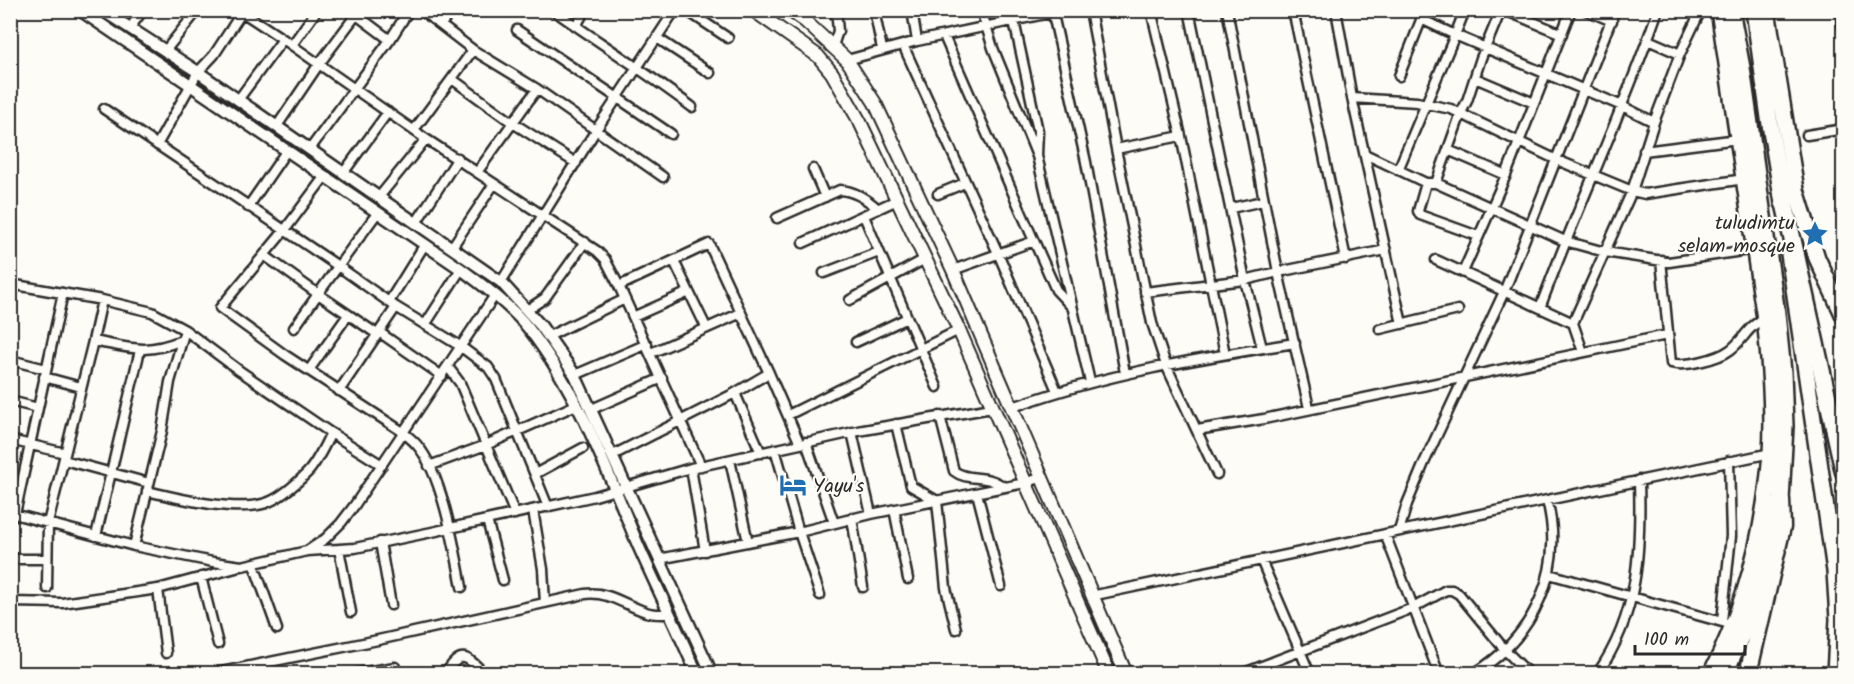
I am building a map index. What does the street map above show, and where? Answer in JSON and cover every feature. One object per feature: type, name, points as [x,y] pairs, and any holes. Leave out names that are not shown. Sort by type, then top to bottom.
[{"type":"highway","points":[[1711,674],[1728,623],[1749,576],[1762,521],[1771,453],[1770,374],[1765,319],[1719,10]]},
{"type":"highway","points":[[1731,10],[1745,91],[1780,337],[1785,426],[1781,500],[1782,527],[1748,674]]},
{"type":"highway","points":[[1754,10],[1768,118],[1782,192],[1844,472]]},
{"type":"highway","points":[[1767,10],[1796,190],[1816,258],[1844,316]]},
{"type":"highway","points":[[1782,192],[1835,571],[1838,620],[1835,674]]},
{"type":"highway","points":[[1725,674],[1742,634],[1781,500]]},
{"type":"main road","points":[[753,10],[818,56],[832,73],[860,122],[959,330],[1109,674]]},
{"type":"main road","points":[[789,10],[805,21],[847,60],[875,103],[953,270],[1126,674]]},
{"type":"street","points":[[80,10],[461,269],[495,296],[528,328],[563,378],[697,674]]},
{"type":"street","points":[[102,10],[198,72],[501,282],[527,310],[549,336],[575,375],[712,674]]},
{"type":"street","points":[[130,28],[143,10]]},
{"type":"street","points":[[165,51],[198,10]]},
{"type":"street","points":[[292,45],[316,10]]},
{"type":"street","points":[[310,149],[390,40],[409,10]]},
{"type":"street","points":[[421,10],[473,50],[537,90],[663,177]]},
{"type":"street","points":[[441,25],[451,10]]},
{"type":"street","points":[[553,10],[620,57],[638,66],[692,107]]},
{"type":"street","points":[[576,26],[585,10]]},
{"type":"street","points":[[501,282],[596,130],[675,10]]},
{"type":"street","points":[[686,10],[728,38]]},
{"type":"street","points":[[833,46],[838,31],[836,10]]},
{"type":"street","points":[[874,10],[882,50]]},
{"type":"street","points":[[912,10],[917,41]]},
{"type":"street","points":[[981,10],[1037,156],[1090,382]]},
{"type":"street","points":[[847,60],[917,41],[1064,10]]},
{"type":"street","points":[[1090,10],[1152,323],[1166,365],[1216,474]]},
{"type":"street","points":[[1151,10],[1181,136],[1225,354]]},
{"type":"street","points":[[1189,10],[1245,280],[1262,348]]},
{"type":"street","points":[[1227,10],[1263,201],[1309,408]]},
{"type":"street","points":[[1293,10],[1346,259]]},
{"type":"street","points":[[1335,10],[1402,324]]},
{"type":"street","points":[[1399,76],[1425,10]]},
{"type":"street","points":[[1398,170],[1465,10]]},
{"type":"street","points":[[1478,236],[1420,215],[1418,211],[1448,150],[1485,48],[1502,10],[1562,34]]},
{"type":"street","points":[[1463,272],[1506,175],[1571,10]]},
{"type":"street","points":[[1586,10],[1612,21]]},
{"type":"street","points":[[1399,531],[1407,504],[1424,463],[1504,292],[1615,10]]},
{"type":"street","points":[[1540,308],[1564,241],[1622,106],[1658,10]]},
{"type":"street","points":[[1583,352],[1573,323],[1632,191],[1654,122],[1680,54],[1701,10]]},
{"type":"street","points":[[1840,10],[1844,33]]},
{"type":"street","points":[[157,145],[198,72],[214,55],[240,11],[426,139],[585,242],[605,259],[649,348],[701,466]]},
{"type":"street","points":[[1053,12],[1086,162],[1125,374]]},
{"type":"street","points":[[277,126],[353,13],[390,40]]},
{"type":"street","points":[[1421,20],[1508,56],[1654,122]]},
{"type":"street","points":[[1014,21],[1038,131],[1037,156]]},
{"type":"street","points":[[517,30],[671,134]]},
{"type":"street","points":[[944,36],[1056,290],[1072,307]]},
{"type":"street","points":[[657,38],[710,74]]},
{"type":"street","points":[[238,100],[283,39]]},
{"type":"street","points":[[1648,40],[1680,54]]},
{"type":"street","points":[[903,45],[998,253],[1057,391]]},
{"type":"street","points":[[414,130],[473,50]]},
{"type":"street","points":[[452,78],[513,123],[576,163]]},
{"type":"street","points":[[1475,78],[1534,104]]},
{"type":"street","points":[[478,171],[537,90]]},
{"type":"street","points":[[1353,98],[1439,105],[1461,113],[1557,160],[1632,191],[1645,194],[1744,179]]},
{"type":"street","points":[[104,109],[338,266],[392,305],[460,346],[488,367],[496,379],[548,507]]},
{"type":"street","points":[[344,172],[388,112]]},
{"type":"street","points":[[1807,135],[1844,129]]},
{"type":"street","points":[[1116,149],[1181,136]]},
{"type":"street","points":[[379,197],[426,139]]},
{"type":"street","points":[[1644,151],[1738,139]]},
{"type":"street","points":[[248,207],[287,150]]},
{"type":"street","points":[[1448,150],[1506,175]]},
{"type":"street","points":[[1365,154],[1564,241],[1605,252],[1679,261],[1755,249]]},
{"type":"street","points":[[416,223],[458,158]]},
{"type":"street","points":[[813,169],[825,197]]},
{"type":"street","points":[[325,176],[284,231],[220,308],[339,391],[403,432],[417,445],[429,466],[450,527],[462,587]]},
{"type":"street","points":[[938,194],[965,183]]},
{"type":"street","points":[[452,248],[494,184]]},
{"type":"street","points":[[777,218],[840,190],[867,199],[878,209]]},
{"type":"street","points":[[803,243],[897,200]]},
{"type":"street","points":[[1231,208],[1263,201]]},
{"type":"street","points":[[294,328],[378,212]]},
{"type":"street","points":[[864,216],[937,387]]},
{"type":"street","points":[[953,270],[1034,241]]},
{"type":"street","points":[[527,310],[545,298],[585,242]]},
{"type":"street","points":[[339,391],[378,333],[425,244]]},
{"type":"street","points":[[620,286],[709,244],[803,443],[834,523]]},
{"type":"street","points":[[1145,292],[1245,280],[1386,250]]},
{"type":"street","points":[[824,273],[879,252]]},
{"type":"street","points":[[264,255],[348,315],[442,376]]},
{"type":"street","points":[[850,300],[925,259]]},
{"type":"street","points":[[1436,260],[1573,323]]},
{"type":"street","points":[[1661,260],[1671,363],[1709,360],[1729,351],[1754,323],[1765,319]]},
{"type":"street","points":[[674,261],[706,327]]},
{"type":"street","points":[[425,324],[461,269]]},
{"type":"street","points":[[10,284],[102,300],[152,312],[185,330],[331,434],[382,465]]},
{"type":"street","points":[[633,317],[689,292]]},
{"type":"street","points":[[63,293],[13,514],[134,546],[242,566]]},
{"type":"street","points":[[306,551],[326,539],[341,523],[495,296]]},
{"type":"street","points":[[549,336],[625,299]]},
{"type":"street","points":[[47,588],[48,523],[102,300]]},
{"type":"street","points":[[1380,329],[1458,310]]},
{"type":"street","points":[[575,375],[741,313]]},
{"type":"street","points":[[309,370],[348,315]]},
{"type":"street","points":[[856,342],[907,318]]},
{"type":"street","points":[[134,546],[162,431],[170,382],[185,330]]},
{"type":"street","points":[[788,415],[959,330]]},
{"type":"street","points":[[1197,430],[1464,379],[1667,335]]},
{"type":"street","points":[[93,340],[140,350],[153,350],[182,340]]},
{"type":"street","points":[[1013,407],[1057,391],[1125,374],[1295,343]]},
{"type":"street","points":[[96,536],[140,350]]},
{"type":"street","points":[[10,360],[81,387]]},
{"type":"street","points":[[448,367],[460,383],[515,514]]},
{"type":"street","points":[[613,455],[735,393],[769,373]]},
{"type":"street","points":[[592,409],[662,378]]},
{"type":"street","points":[[735,393],[761,453]]},
{"type":"street","points":[[10,400],[38,408]]},
{"type":"street","points":[[429,466],[486,445],[576,405]]},
{"type":"street","points":[[10,602],[62,603],[158,589],[306,551],[355,548],[548,507],[691,468],[852,432],[992,408]]},
{"type":"street","points":[[940,416],[954,471],[960,475],[991,479],[1004,488]]},
{"type":"street","points":[[896,424],[911,486],[937,501]]},
{"type":"street","points":[[852,432],[872,514]]},
{"type":"street","points":[[10,440],[30,444],[148,487],[215,505],[255,505],[267,503],[287,491],[309,472],[331,434]]},
{"type":"street","points":[[535,474],[583,448]]},
{"type":"street","points":[[776,450],[799,532],[820,595]]},
{"type":"street","points":[[1091,596],[1771,453]]},
{"type":"street","points":[[730,460],[748,542]]},
{"type":"street","points":[[1549,574],[1728,623],[1731,536],[1729,461]]},
{"type":"street","points":[[691,468],[705,551]]},
{"type":"street","points":[[659,559],[799,532],[852,518],[1004,488],[1043,477]]},
{"type":"street","points":[[1597,674],[1616,641],[1632,596],[1641,534],[1639,480]]},
{"type":"street","points":[[977,493],[1001,586]]},
{"type":"street","points":[[1473,674],[1505,650],[1525,629],[1533,614],[1549,574],[1554,535],[1547,500]]},
{"type":"street","points":[[937,501],[946,588],[956,629]]},
{"type":"street","points":[[894,509],[908,579]]},
{"type":"street","points":[[533,510],[543,569],[545,603]]},
{"type":"street","points":[[852,518],[863,587]]},
{"type":"street","points":[[487,520],[503,580]]},
{"type":"street","points":[[1385,534],[1439,674]]},
{"type":"street","points":[[380,542],[391,605]]},
{"type":"street","points":[[339,549],[351,612]]},
{"type":"street","points":[[10,560],[47,559]]},
{"type":"street","points":[[1261,560],[1310,674]]},
{"type":"street","points":[[254,565],[277,629]]},
{"type":"street","points":[[201,577],[218,644]]},
{"type":"street","points":[[158,589],[166,652]]},
{"type":"street","points":[[1240,674],[1413,608],[1439,593],[1452,590],[1459,594],[1505,650],[1529,674]]},
{"type":"street","points":[[211,674],[237,671],[595,593],[612,597],[645,612],[670,614]]},
{"type":"street","points":[[445,674],[454,661],[463,658],[470,660],[485,674]]},
{"type":"street","points":[[353,674],[395,667]]},
{"type":"place","name":"tuludimtu selam mosque","points":[[1815,234]]},
{"type":"place","name":"Yayu's","points":[[793,485]]}]
